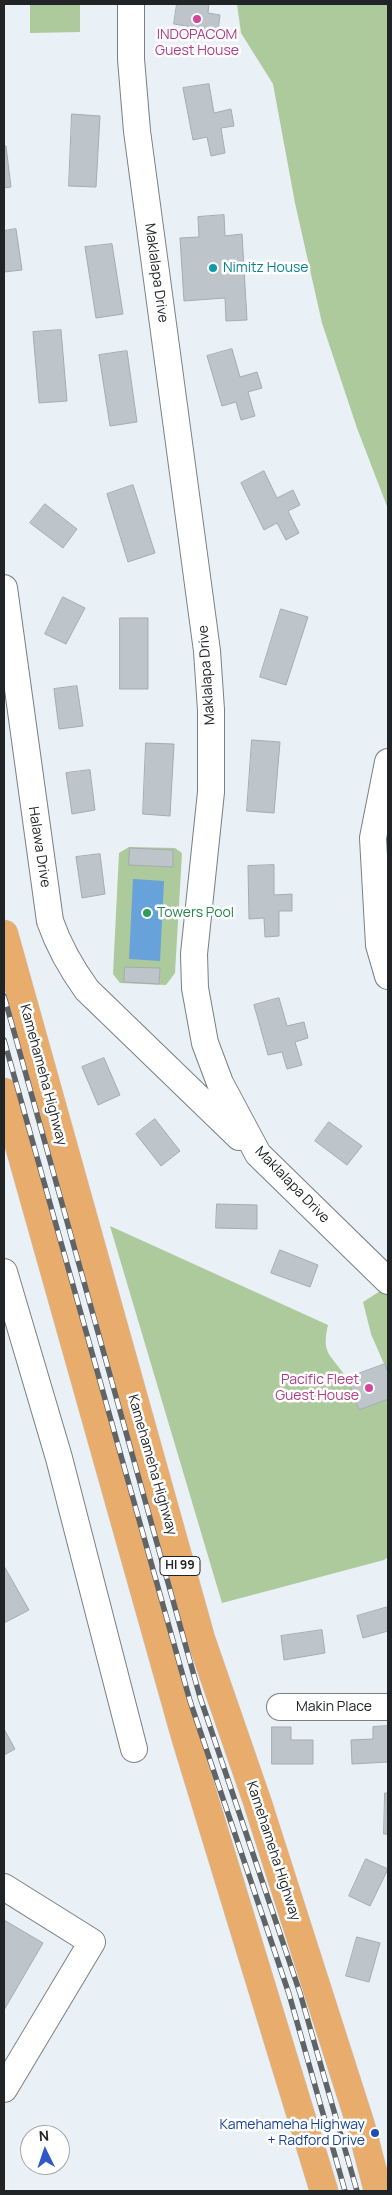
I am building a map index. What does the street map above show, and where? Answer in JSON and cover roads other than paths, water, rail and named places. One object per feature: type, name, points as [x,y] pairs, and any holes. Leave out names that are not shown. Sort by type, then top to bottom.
[{"type":"main road","name":"Kamehameha Highway","points":[[4,934],[201,1639],[257,1801],[360,2126],[378,2191]]},
{"type":"main road","name":"HI 99","points":[[4,1092],[183,1730],[313,2149],[324,2191]]},
{"type":"main road","points":[[360,2126],[385,2191]]},
{"type":"main road","points":[[313,2149],[317,2191]]},
{"type":"street","name":"Maklalapa Drive","points":[[131,4],[131,59],[137,130],[208,661],[211,710],[211,792],[194,954],[195,988],[205,1043],[220,1083],[258,1154],[388,1281]]},
{"type":"street","name":"Halawa Drive","points":[[4,588],[50,921],[59,946],[71,968],[87,990],[258,1154]]},
{"type":"street","points":[[388,762],[373,838],[380,945],[388,976]]},
{"type":"street","points":[[164,1065],[177,1064],[189,1060],[205,1043]]},
{"type":"street","points":[[4,1272],[59,1458],[134,1749]]},
{"type":"street","name":"Makin Place","points":[[280,1707],[388,1707]]},
{"type":"street","points":[[4,1887],[92,1942],[4,2089]]},
{"type":"water","points":[[133,879],[164,881],[160,961],[129,959]]},
{"type":"railway","points":[[4,996],[200,1697],[300,1993],[357,2191]]},
{"type":"railway","points":[[4,1040],[190,1701],[289,1994],[345,2191]]},
{"type":"place","name":"INDOPACOM Guest House","points":[[197,19]]},
{"type":"place","name":"Nimitz House","points":[[213,268]]},
{"type":"place","name":"Towers Pool","points":[[147,913]]},
{"type":"place","name":"Pacific Fleet Guest House","points":[[369,1388]]},
{"type":"place","name":"Kamehameha Highway + Radford Drive","points":[[375,2133]]}]
